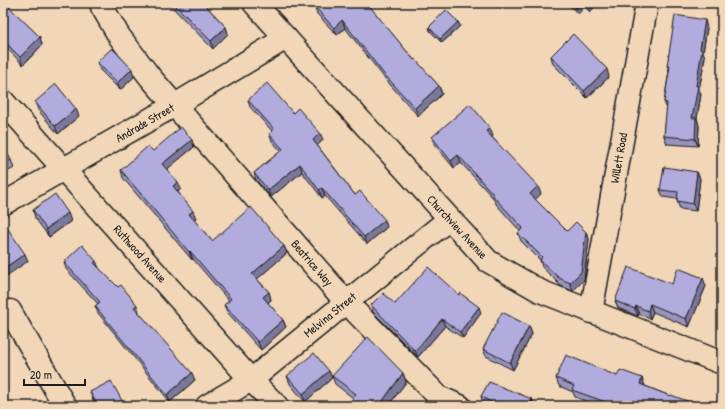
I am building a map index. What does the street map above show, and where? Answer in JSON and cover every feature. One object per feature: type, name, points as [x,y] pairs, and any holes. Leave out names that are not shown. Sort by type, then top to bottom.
[{"type":"street","name":"Churchview Avenue","points":[[254,3],[488,261],[540,291],[722,363]]},
{"type":"street","name":"Willett Road","points":[[591,312],[647,3]]},
{"type":"street","name":"Beatrice Way","points":[[102,7],[119,36],[150,77],[346,302],[439,397],[460,406]]},
{"type":"street","name":"Andrade Street","points":[[3,204],[65,170],[286,38]]},
{"type":"street","name":"Ruthwood Avenue","points":[[3,101],[251,380],[277,406]]},
{"type":"street","name":"Melvina Street","points":[[207,406],[251,380],[449,219]]},
{"type":"street","points":[[10,311],[65,406]]},
{"type":"building","points":[[3,3],[7,3],[6,4],[40,37],[20,57],[3,40]]},
{"type":"building","points":[[173,3],[203,3],[226,27],[211,41]]},
{"type":"building","points":[[318,3],[367,3],[414,60],[415,59],[439,86],[415,108],[383,73],[342,20],[334,28],[314,6]]},
{"type":"building","points":[[572,3],[579,3],[575,6]]},
{"type":"building","points":[[446,10],[458,22],[440,39],[429,27]]},
{"type":"building","points":[[675,15],[705,20],[696,86],[698,86],[692,118],[696,118],[695,139],[664,136],[667,103],[664,102],[670,66],[667,66]]},
{"type":"building","points":[[573,34],[607,69],[584,91],[551,56]]},
{"type":"building","points":[[112,48],[132,69],[117,83],[97,62]]},
{"type":"building","points":[[267,83],[293,113],[298,108],[320,133],[313,140],[355,195],[360,191],[385,220],[364,237],[322,188],[319,190],[300,164],[268,190],[254,173],[283,149],[269,134],[274,129],[248,100]]},
{"type":"building","points":[[56,84],[76,109],[55,126],[35,102]]},
{"type":"building","points":[[470,104],[490,128],[486,131],[538,186],[530,194],[567,231],[576,222],[586,232],[581,272],[570,283],[559,278],[540,260],[542,257],[518,233],[523,228],[458,155],[451,161],[432,137]]},
{"type":"building","points":[[181,127],[192,140],[162,164],[178,182],[173,186],[193,211],[189,214],[212,241],[251,207],[284,246],[252,274],[269,292],[263,297],[283,320],[258,342],[224,305],[231,299],[190,251],[189,252],[121,170],[148,146],[153,151]]},
{"type":"building","points":[[3,146],[11,160],[3,165]]},
{"type":"building","points":[[722,151],[722,176],[720,175]]},
{"type":"building","points":[[664,167],[697,172],[693,204],[677,201],[678,192],[660,190]]},
{"type":"building","points":[[55,194],[68,213],[46,229],[33,210]]},
{"type":"building","points":[[8,229],[25,254],[3,269],[3,233]]},
{"type":"building","points":[[82,245],[96,261],[94,263],[118,287],[121,285],[137,305],[134,307],[192,373],[167,395],[95,306],[100,302],[64,262]]},
{"type":"building","points":[[428,267],[459,295],[460,293],[479,307],[460,332],[442,319],[415,351],[371,305],[383,293],[395,304]]},
{"type":"building","points":[[628,267],[672,284],[678,268],[703,278],[686,319],[650,304],[648,311],[636,306],[635,309],[615,301]]},
{"type":"building","points":[[502,312],[529,326],[510,363],[483,349]]},
{"type":"building","points":[[368,337],[403,373],[379,406],[347,406],[356,394],[332,376]]},
{"type":"building","points":[[314,353],[329,371],[303,394],[287,376]]},
{"type":"building","points":[[566,355],[617,376],[620,370],[642,378],[640,384],[701,406],[617,406],[572,390],[574,386],[556,378]]},
{"type":"building","points":[[111,381],[125,406],[98,406],[90,392]]},
{"type":"building","points":[[489,382],[532,399],[530,406],[497,406],[481,396]]},
{"type":"building","points":[[713,403],[720,406],[712,406]]}]
